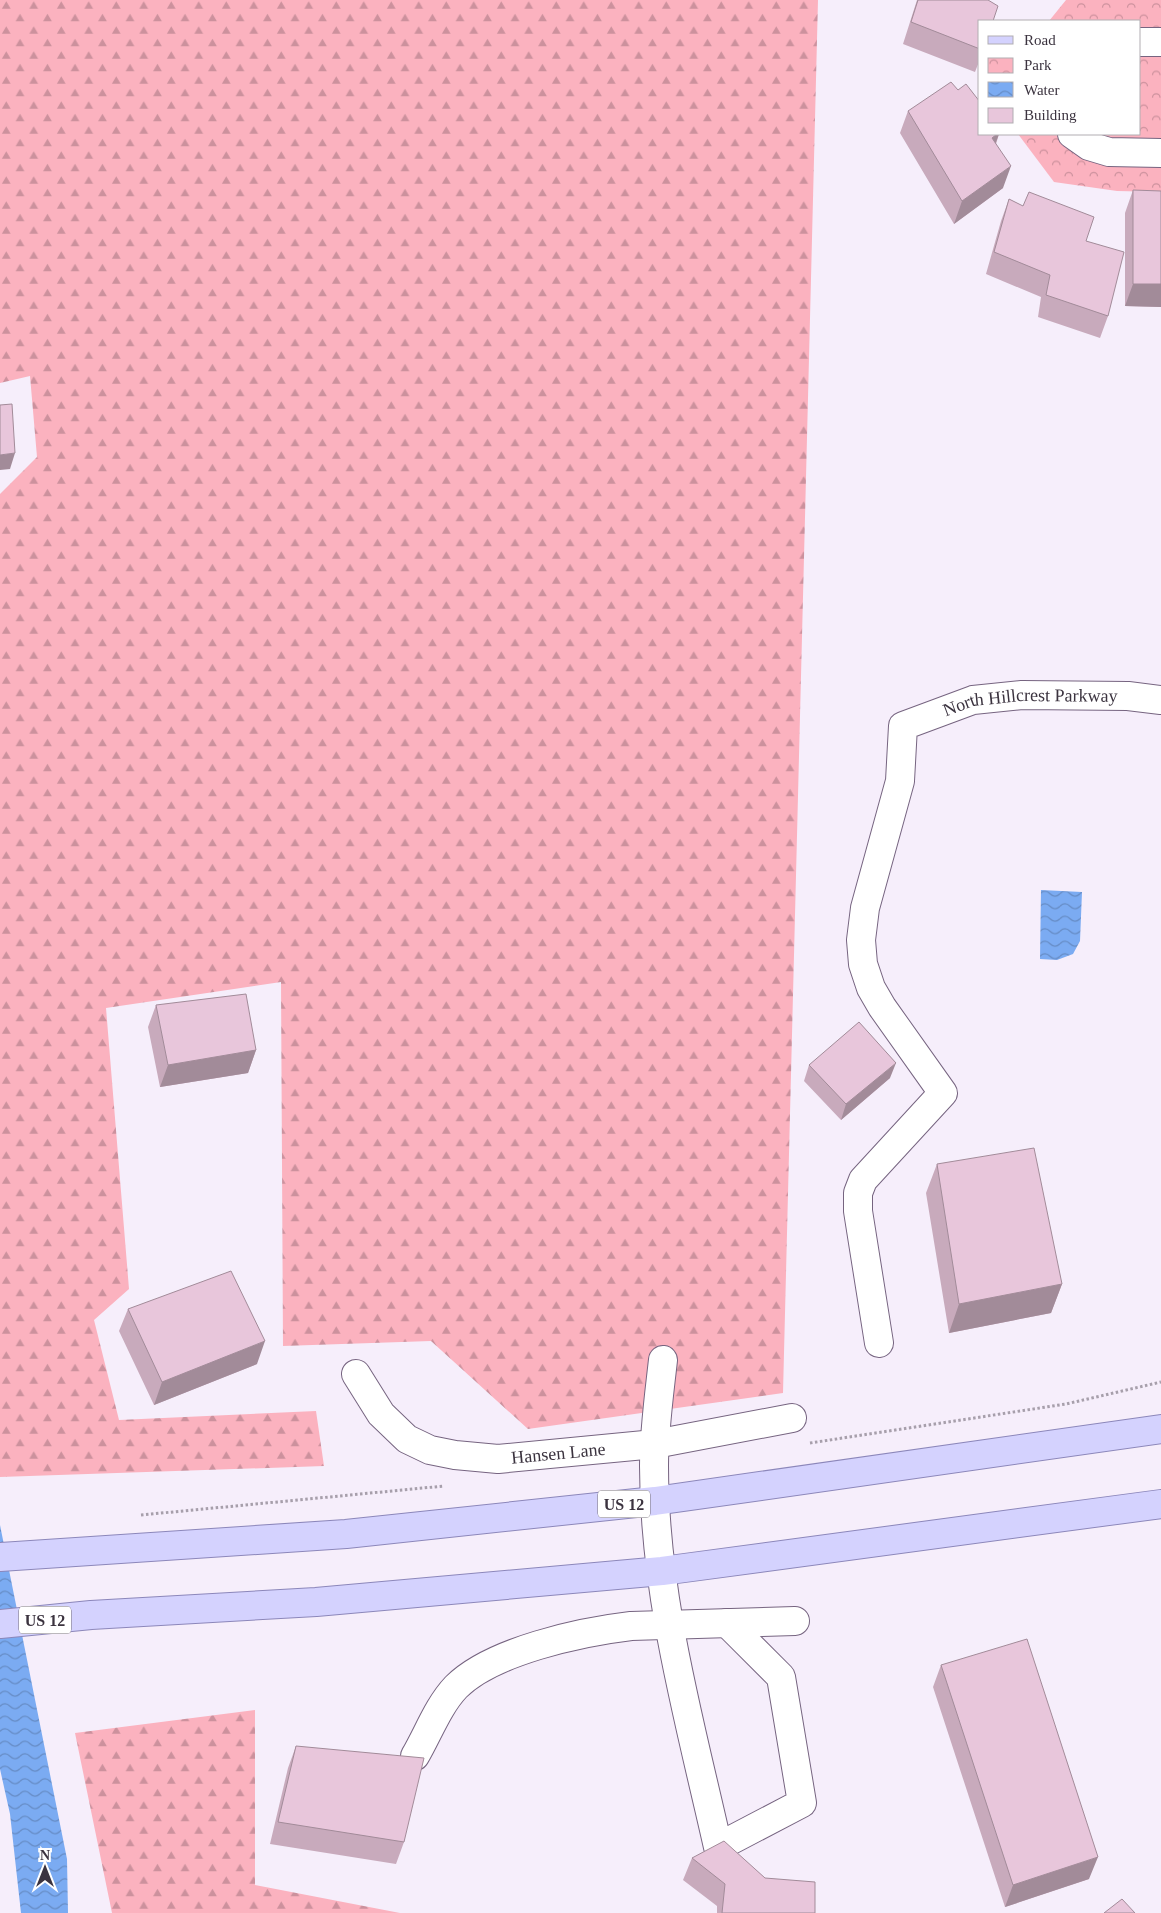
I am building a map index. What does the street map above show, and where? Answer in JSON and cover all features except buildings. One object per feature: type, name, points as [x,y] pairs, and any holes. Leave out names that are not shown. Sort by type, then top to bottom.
[{"type":"main road","name":"US 12","points":[[0,1557],[346,1534],[655,1501],[1161,1429]]},
{"type":"main road","name":"US 12","points":[[0,1624],[91,1615],[316,1602],[662,1571],[1161,1504]]},
{"type":"street","points":[[1141,42],[1161,42]]},
{"type":"street","points":[[1073,135],[1089,146],[1109,152],[1161,153]]},
{"type":"street","name":"North Hillcrest Parkway","points":[[879,1343],[858,1211],[858,1193],[863,1180],[943,1093],[882,1007],[863,964],[861,940],[866,908],[900,781],[903,726],[973,700],[1022,695],[1128,696],[1161,700]]},
{"type":"street","points":[[663,1360],[654,1444],[655,1501],[662,1571],[668,1624],[718,1848],[802,1803],[781,1677],[727,1623]]},
{"type":"street","name":"Hansen Lane","points":[[356,1374],[381,1414],[407,1439],[438,1452],[455,1455],[498,1458],[654,1444],[792,1418]]},
{"type":"street","points":[[415,1756],[445,1702],[456,1688],[488,1664],[528,1648],[605,1629],[668,1624],[795,1621]]},
{"type":"green space","points":[[0,0],[818,0],[783,1393],[528,1429],[431,1341],[283,1346],[281,982],[106,1008],[129,1289],[94,1320],[119,1420],[316,1411],[324,1466],[0,1477],[0,494],[37,457],[30,376],[0,383]]},
{"type":"green space","points":[[1066,0],[1161,0],[1161,192],[1117,191],[1054,182],[1019,135],[1141,135],[1141,20],[1050,20]]},
{"type":"green space","points":[[255,1710],[255,1885],[400,1913],[112,1913],[75,1733]]},
{"type":"water","points":[[1041,890],[1082,892],[1080,941],[1073,954],[1057,960],[1040,959]]},
{"type":"water","points":[[0,1525],[67,1859],[68,1913],[21,1913],[10,1814],[0,1769]]}]
